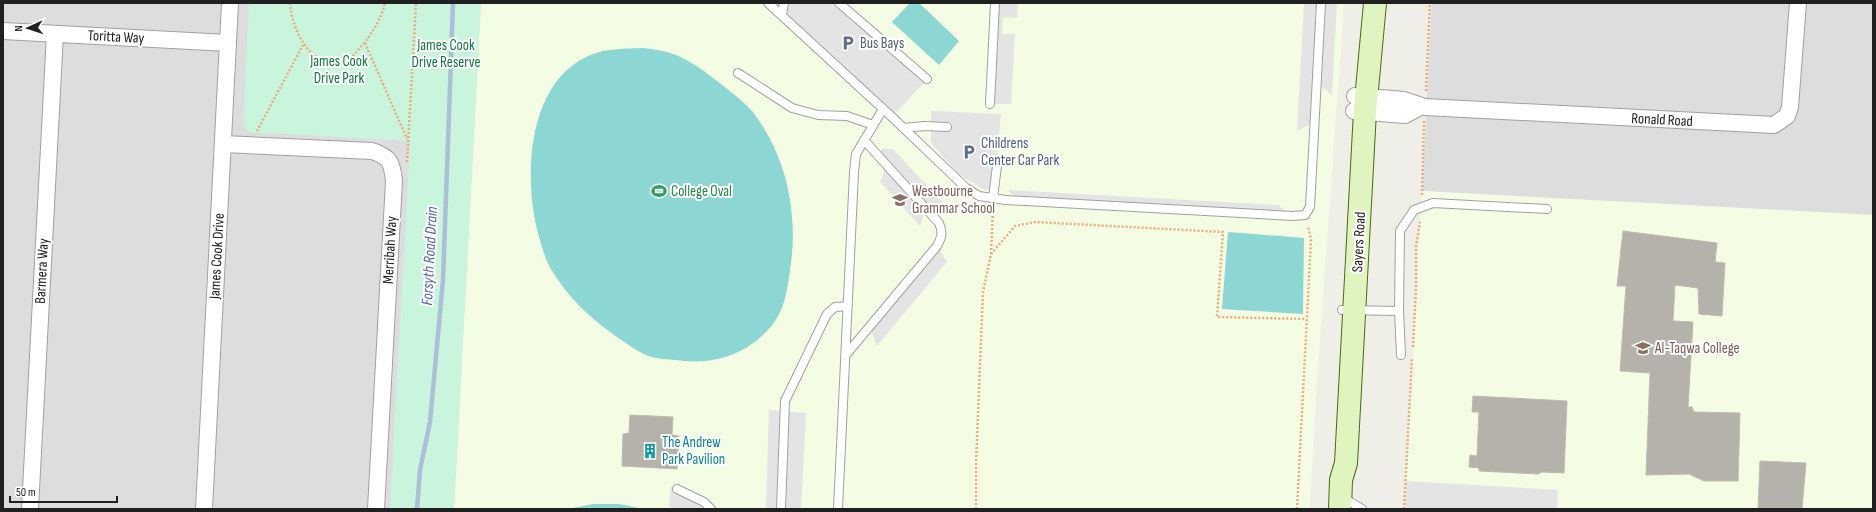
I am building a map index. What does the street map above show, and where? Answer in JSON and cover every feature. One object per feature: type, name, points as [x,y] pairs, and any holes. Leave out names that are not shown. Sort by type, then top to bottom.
[{"type":"main road","name":"Sayers Road","points":[[1341,495],[1346,463],[1348,310],[1360,104],[1362,3]]},
{"type":"main road","name":"Sayers Road","points":[[1360,104],[1375,3]]},
{"type":"street","name":"James Cook Drive","points":[[204,509],[230,3]]},
{"type":"street","name":"Ronald Road","points":[[1360,104],[1404,100],[1422,107],[1774,125],[1787,116],[1790,107],[1798,3]]},
{"type":"street","name":"Toritta Way","points":[[3,31],[228,43]]},
{"type":"street","name":"Barmera Way","points":[[30,509],[55,34]]},
{"type":"street","name":"Merribah Way","points":[[223,144],[372,151],[388,158],[392,166],[394,181],[376,509]]},
{"type":"lane","points":[[768,3],[883,109],[964,187],[979,196],[1006,200],[1283,216],[1305,215],[1310,207],[1321,3]]},
{"type":"lane","points":[[782,15],[784,3]]},
{"type":"lane","points":[[839,3],[927,79]]},
{"type":"lane","points":[[990,104],[994,3]]},
{"type":"lane","points":[[738,73],[792,108],[818,115],[847,116],[873,125]]},
{"type":"lane","points":[[838,509],[856,154],[883,109]]},
{"type":"lane","points":[[903,128],[925,126],[947,127]]},
{"type":"lane","points":[[845,356],[937,246],[941,239],[942,231],[939,223],[864,140]]},
{"type":"lane","points":[[993,198],[997,166]]},
{"type":"lane","points":[[1401,355],[1399,311],[1400,231],[1414,210],[1433,203],[1548,209]]},
{"type":"lane","points":[[781,509],[786,401],[827,314],[835,307],[848,306]]},
{"type":"lane","points":[[1348,310],[1399,311]]},
{"type":"lane","points":[[677,489],[704,502],[711,509]]},
{"type":"lane","points":[[1341,495],[1362,509]]},
{"type":"path","points":[[290,3],[291,13],[304,45],[323,60],[335,61],[350,59],[365,43],[382,15],[385,3]]},
{"type":"path","points":[[1404,509],[1416,288],[1416,246],[1421,207],[1422,107],[1430,3]]},
{"type":"path","points":[[365,43],[408,141]]},
{"type":"path","points":[[256,133],[304,45]]},
{"type":"path","points":[[976,509],[976,464],[983,292],[991,254],[993,198]]},
{"type":"path","points":[[1297,509],[1311,239],[1305,215]]},
{"type":"path","points":[[991,254],[1015,226],[1035,222],[1223,232],[1217,317],[1306,319]]},
{"type":"shaded area","points":[[3,3],[481,3],[454,509],[3,509]]},
{"type":"shaded area","name":"Westbourne Grammar School","points":[[481,3],[1344,3],[1316,396],[1310,509],[454,509]]},
{"type":"shaded area","name":"Bus Bays","points":[[774,3],[841,3],[927,79],[892,117]]},
{"type":"shaded area","points":[[910,3],[919,3],[959,41],[939,65],[892,22]]},
{"type":"shaded area","points":[[995,3],[1018,3],[1017,18],[1003,17],[1002,34],[1015,34],[1011,104],[990,104]]},
{"type":"shaded area","points":[[1304,3],[1337,3],[1332,95],[1317,83],[1315,122],[1297,131]]},
{"type":"shaded area","points":[[1432,3],[1873,3],[1873,215],[1422,191]]},
{"type":"shaded area","name":"College Oval","points":[[643,48],[667,52],[687,60],[708,74],[743,102],[752,111],[773,145],[781,164],[786,183],[790,203],[793,243],[785,300],[782,308],[767,331],[757,340],[736,353],[713,360],[688,361],[661,359],[648,356],[632,347],[599,324],[564,289],[550,267],[539,237],[531,189],[531,163],[534,136],[541,111],[552,88],[567,70],[588,56],[608,50]]},
{"type":"shaded area","name":"Childrens Center Car Park","points":[[931,111],[1001,114],[994,191],[983,189],[958,174],[931,143]]},
{"type":"shaded area","points":[[881,149],[893,149],[944,204],[932,205],[924,214],[920,226],[880,182],[884,173]]},
{"type":"shaded area","points":[[1007,190],[1278,205],[1293,216],[1020,201]]},
{"type":"shaded area","name":"Al-Taqwa College","points":[[1422,191],[1873,215],[1873,509],[1405,509]]},
{"type":"shaded area","points":[[1228,232],[1304,238],[1303,314],[1222,309]]},
{"type":"shaded area","points":[[937,246],[947,262],[877,346],[870,327]]},
{"type":"shaded area","points":[[769,410],[806,413],[801,509],[766,509]]},
{"type":"shaded area","points":[[1406,481],[1558,490],[1557,509],[1405,509]]},
{"type":"shaded area","points":[[671,486],[704,502],[701,509],[674,509],[669,507]]},
{"type":"shaded area","points":[[593,504],[619,504],[643,509],[568,509]]},
{"type":"green space","points":[[249,3],[481,3],[454,509],[390,509],[410,141],[249,132],[243,125]]},
{"type":"building","points":[[1623,231],[1717,243],[1715,262],[1725,263],[1722,316],[1699,314],[1698,288],[1675,285],[1673,321],[1693,322],[1688,407],[1692,407],[1694,412],[1740,413],[1738,481],[1704,481],[1689,474],[1646,475],[1650,373],[1620,371],[1626,286],[1617,286]]},
{"type":"building","points":[[1473,396],[1567,401],[1564,473],[1542,472],[1538,474],[1479,471],[1479,468],[1469,467],[1470,455],[1477,456],[1479,412],[1472,412]]},
{"type":"building","name":"The Andrew Park Pavilion","points":[[630,415],[673,417],[672,435],[679,436],[677,469],[622,466],[623,434],[629,433]]},
{"type":"building","points":[[1760,461],[1806,463],[1802,509],[1758,509]]},
{"type":"waterway","name":"Forsyth Road Drain","points":[[417,509],[420,470],[430,422],[443,280],[453,3]]},
{"type":"place","name":"Bus Bays","points":[[848,43]]},
{"type":"place","name":"Childrens Center Car Park","points":[[969,152]]},
{"type":"place","name":"College Oval","points":[[659,191]]},
{"type":"place","name":"Westbourne Grammar School","points":[[900,200]]},
{"type":"place","name":"Al-Taqwa College","points":[[1643,348]]},
{"type":"place","name":"The Andrew Park Pavilion","points":[[650,451]]},
{"type":"park label","name":"James Cook Drive Reserve","points":[[446,54]]},
{"type":"park label","name":"James Cook Drive Park","points":[[339,70]]}]
